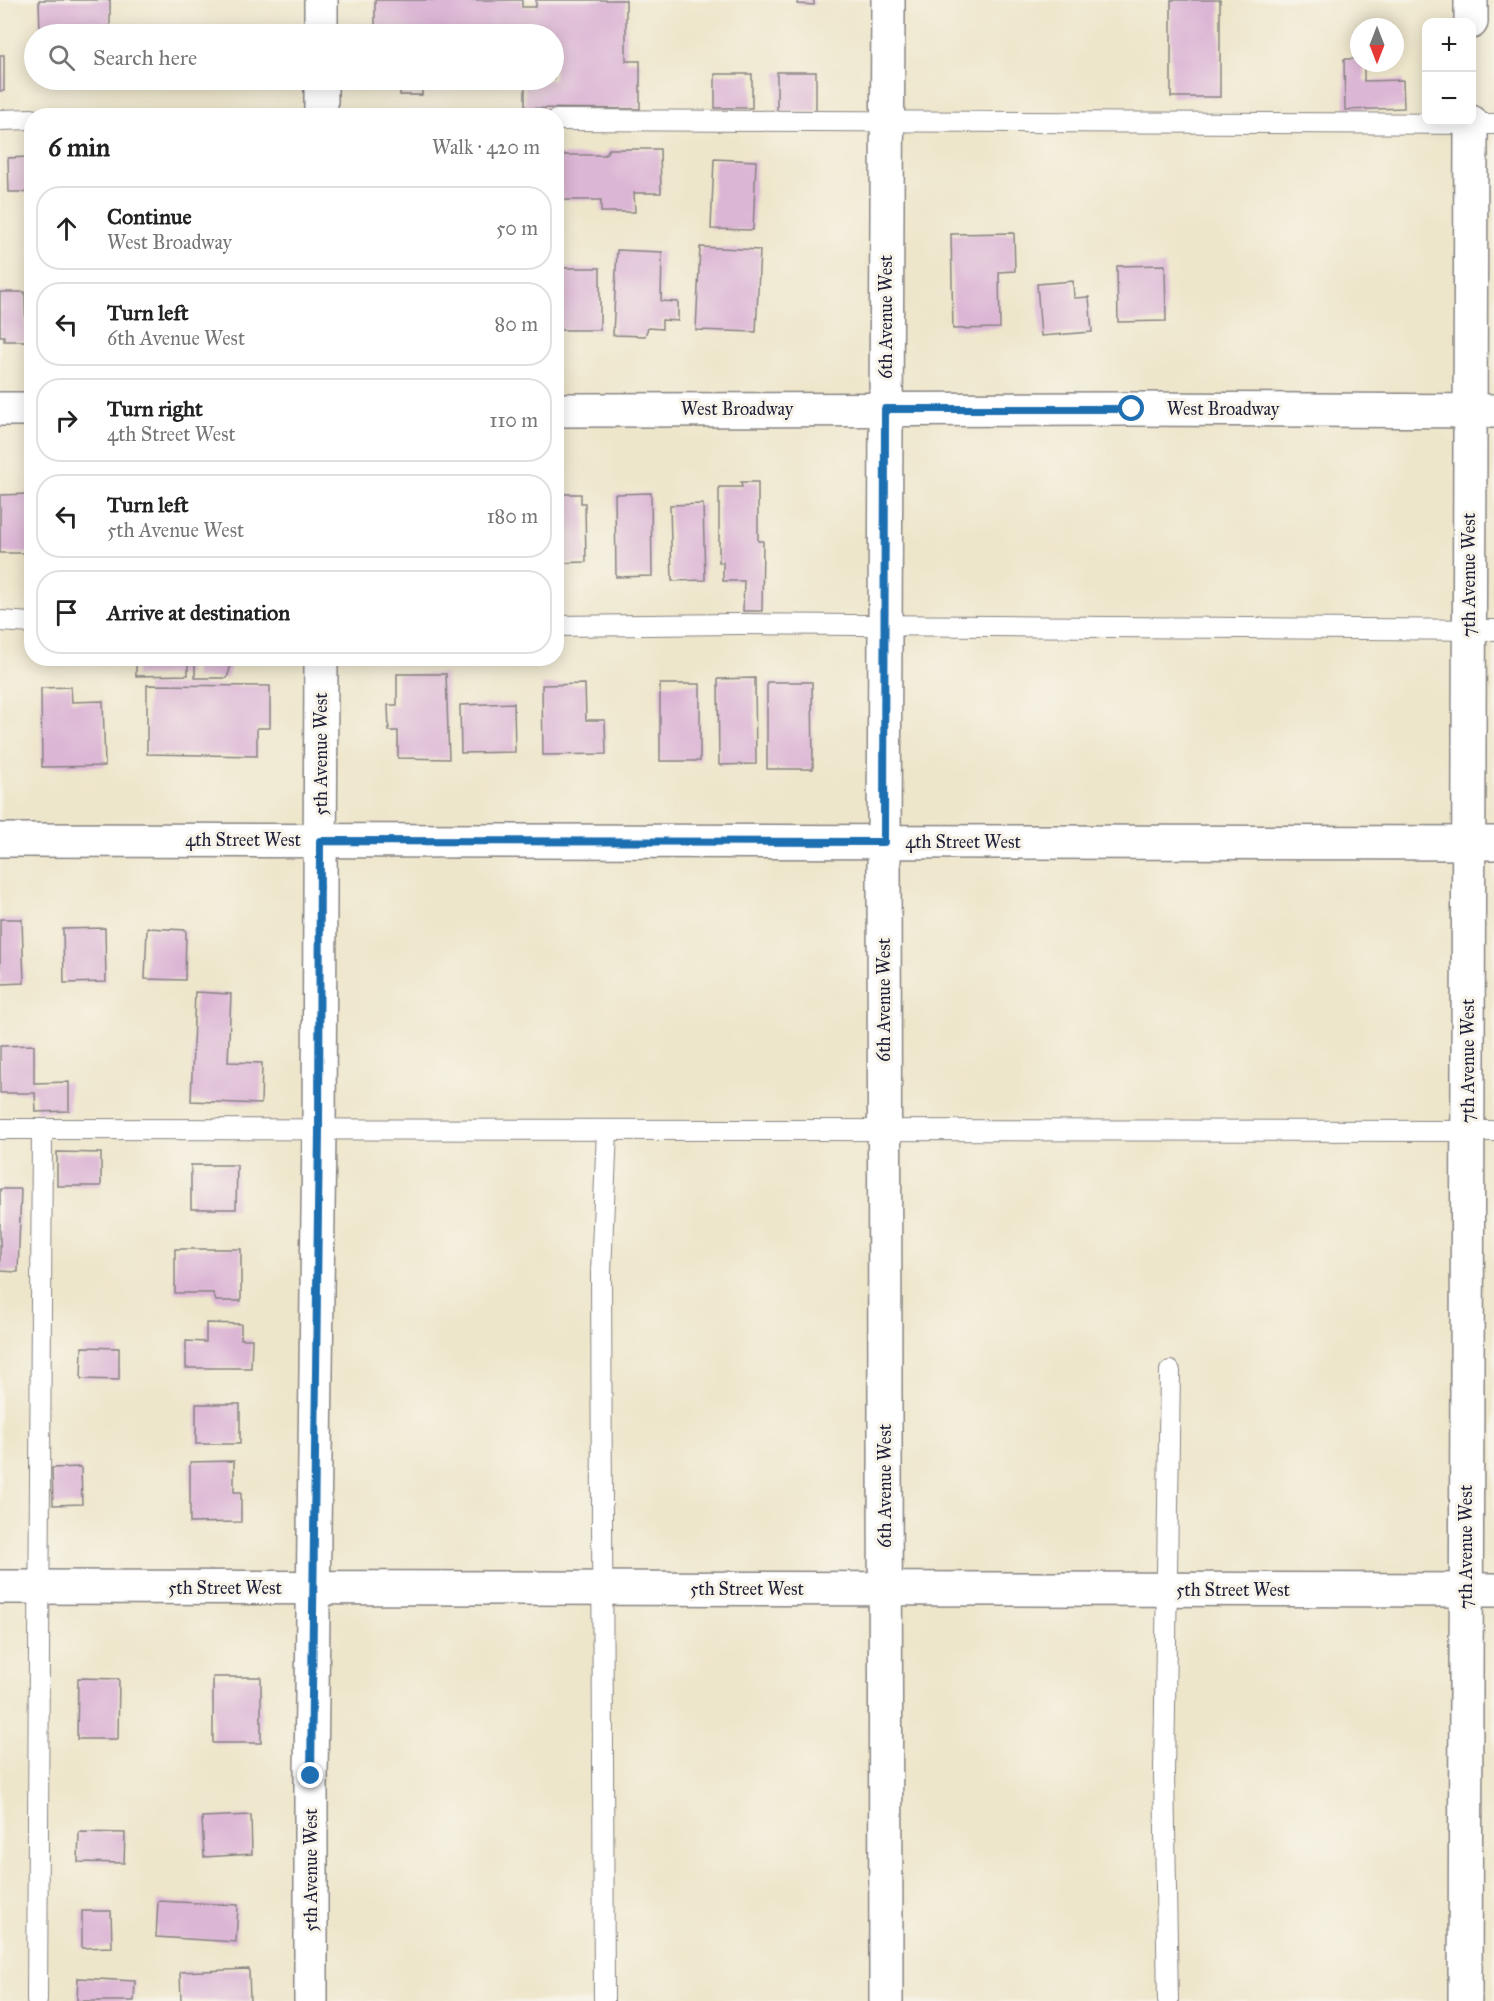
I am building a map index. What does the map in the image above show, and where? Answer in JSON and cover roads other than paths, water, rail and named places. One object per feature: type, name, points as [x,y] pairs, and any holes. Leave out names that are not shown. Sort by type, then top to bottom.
[{"type":"street","points":[[321,0],[321,24]]},
{"type":"street","name":"6th Avenue West","points":[[886,2001],[884,625],[888,0]]},
{"type":"street","points":[[1471,0],[1471,18]]},
{"type":"street","points":[[321,90],[321,108]]},
{"type":"street","name":"7th Avenue West","points":[[1465,2001],[1480,1590],[1482,411],[1478,123]]},
{"type":"street","points":[[0,409],[24,409]]},
{"type":"street","name":"West Broadway","points":[[564,410],[1482,411]]},
{"type":"street","name":"5th Avenue West","points":[[312,2001],[321,666]]},
{"type":"street","name":"4th Street West","points":[[0,840],[1481,843]]},
{"type":"street","name":"5th Street West","points":[[0,1587],[1480,1590]]},
{"type":"lane","points":[[0,120],[24,119]]},
{"type":"lane","points":[[564,120],[1478,123]]},
{"type":"lane","points":[[0,621],[24,622]]},
{"type":"lane","points":[[564,626],[737,624],[1482,630]]},
{"type":"lane","points":[[0,1129],[1481,1131]]},
{"type":"lane","points":[[37,2001],[42,1129]]},
{"type":"lane","points":[[604,2001],[601,1273],[607,1130]]},
{"type":"lane","points":[[1168,2001],[1164,1773],[1170,1371]]}]
